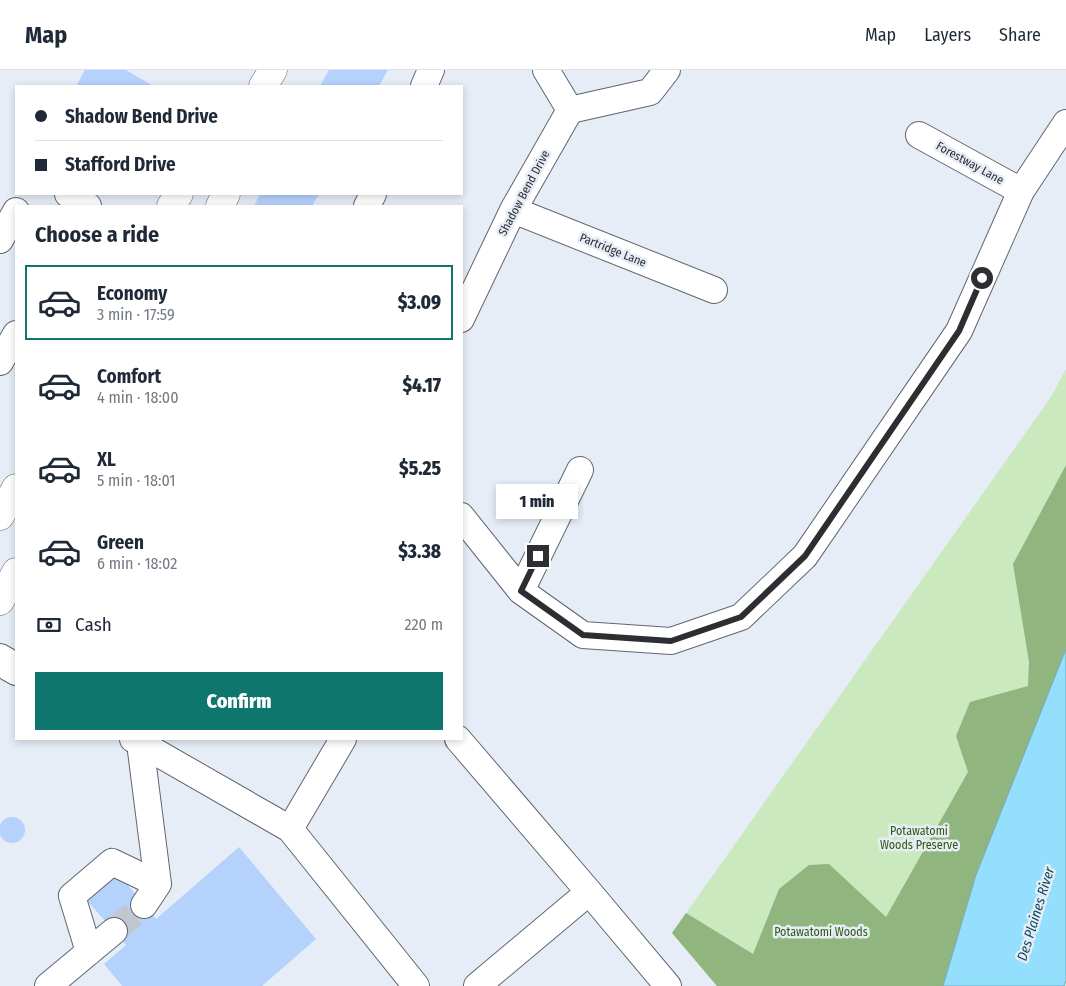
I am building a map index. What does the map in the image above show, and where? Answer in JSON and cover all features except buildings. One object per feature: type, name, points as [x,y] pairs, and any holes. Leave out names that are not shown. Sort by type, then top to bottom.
[{"type":"main road","points":[[264,85],[273,70]]},
{"type":"main road","points":[[1,514],[15,490]]},
{"type":"main road","points":[[0,601],[15,574]]},
{"type":"street","points":[[424,85],[431,70]]},
{"type":"street","points":[[546,70],[570,110],[650,92],[667,70]]},
{"type":"street","name":"Shadow Bend Drive","points":[[463,315],[512,210],[570,110]]},
{"type":"street","points":[[463,518],[521,591],[583,635],[671,641],[741,617],[805,556],[959,331],[1021,191],[1066,123]]},
{"type":"street","name":"Forestway Lane","points":[[919,135],[1021,191]]},
{"type":"street","points":[[70,195],[86,205]]},
{"type":"street","name":"Partridge Lane","points":[[512,210],[714,290]]},
{"type":"street","points":[[0,240],[15,214]]},
{"type":"street","points":[[1,360],[15,336]]},
{"type":"street","points":[[521,591],[580,470]]},
{"type":"street","points":[[290,829],[342,740]]},
{"type":"street","points":[[459,740],[668,986]]},
{"type":"street","points":[[136,741],[290,829],[416,986]]},
{"type":"street","points":[[89,952],[72,896],[112,862],[151,894],[136,741]]},
{"type":"street","points":[[477,986],[589,892]]},
{"type":"street","points":[[48,986],[114,931]]},
{"type":"green space","name":"Potawatomi Woods Preserve","points":[[1066,369],[1066,986],[717,986],[672,933],[1051,397]]},
{"type":"green space","name":"Potawatomi Woods","points":[[1066,465],[1066,649],[976,875],[943,986],[717,986],[672,933],[686,913],[753,954],[779,889],[809,865],[829,864],[886,917],[968,772],[956,736],[970,702],[1028,686],[1029,662],[1013,564]]},
{"type":"water","name":"Des Plaines River","points":[[1066,649],[1066,980],[1064,986],[943,986],[976,875]]},
{"type":"tunnel","points":[[114,931],[144,905]]},
{"type":"route","points":[[538,556],[521,591],[583,635],[671,641],[741,617],[805,556],[959,331],[982,278]]}]
